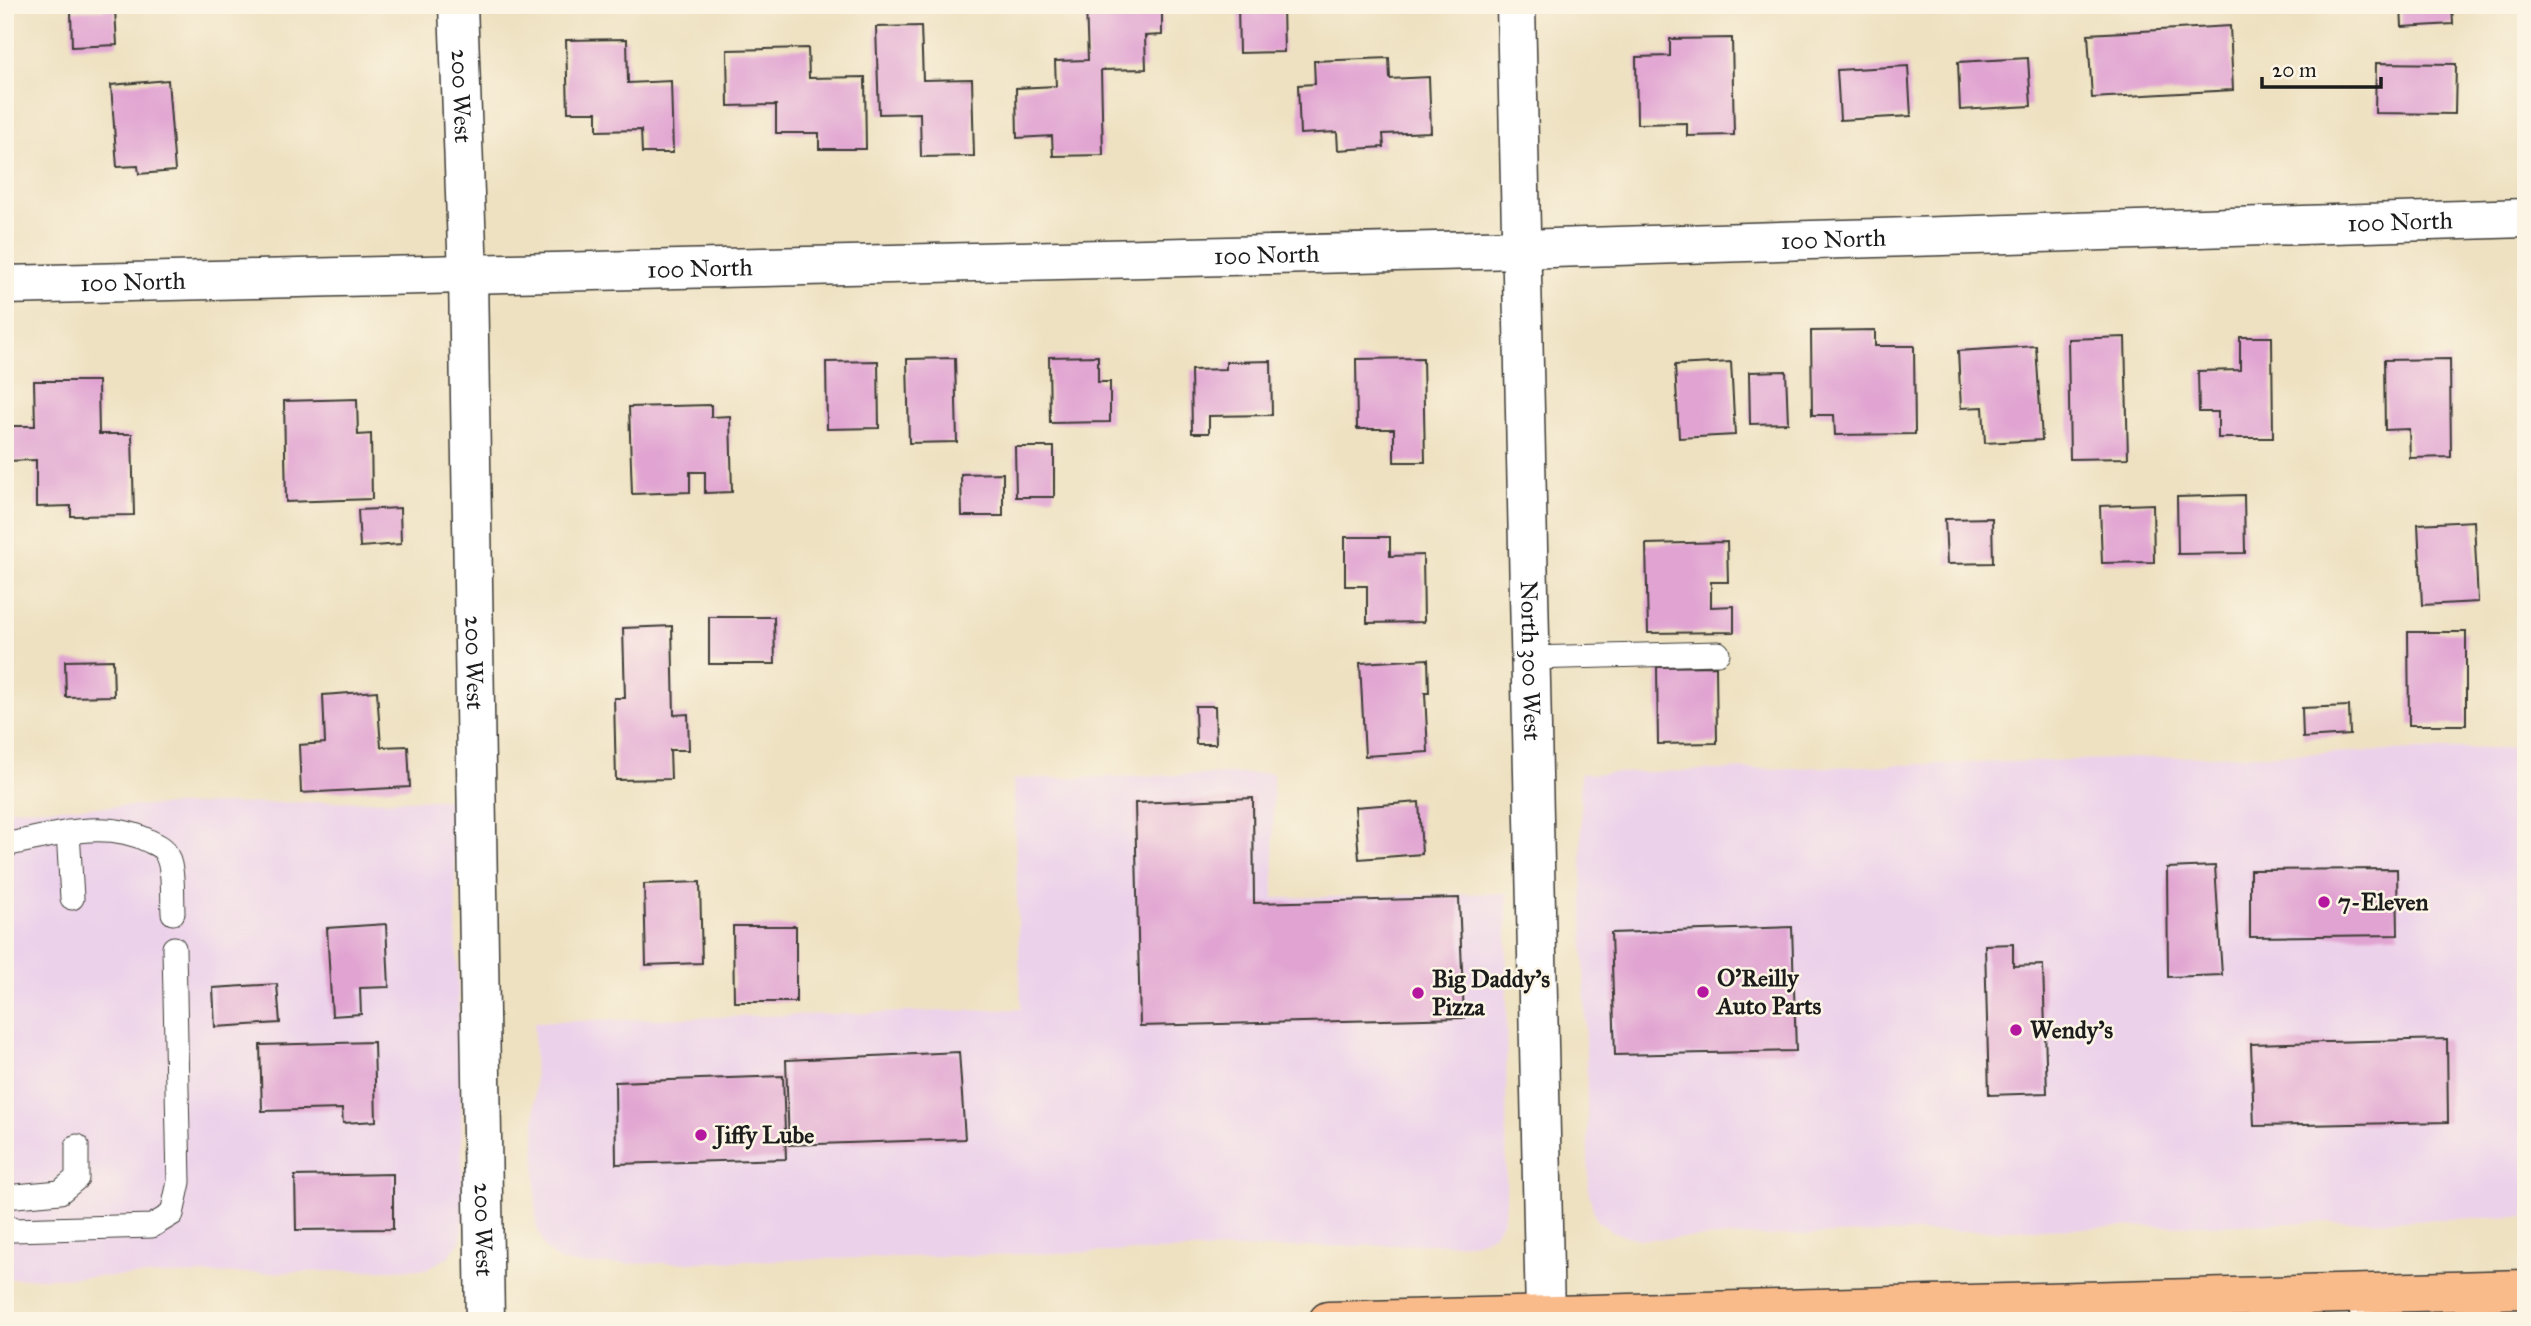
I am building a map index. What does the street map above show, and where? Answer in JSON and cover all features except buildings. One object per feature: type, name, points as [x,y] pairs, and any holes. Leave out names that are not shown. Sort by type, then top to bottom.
[{"type":"main road","points":[[1328,1321],[1545,1316],[2363,1308],[2526,1289]]},
{"type":"street","name":"200 West","points":[[458,5],[468,275],[485,1321]]},
{"type":"street","name":"North 300 West","points":[[1516,5],[1545,1316]]},
{"type":"street","name":"100 North","points":[[5,285],[1520,248],[2526,218]]},
{"type":"lane","points":[[1530,658],[1717,653]]},
{"type":"lane","points":[[5,845],[68,832],[119,830],[162,848],[170,865],[173,913]]},
{"type":"lane","points":[[68,832],[72,898]]},
{"type":"lane","points":[[5,1225],[13,1230],[152,1226],[172,1214],[179,1182],[174,948]]},
{"type":"lane","points":[[5,1197],[60,1192],[76,1178],[77,1146]]},
{"type":"shaded area","points":[[2526,747],[2526,1217],[1640,1239],[1612,1232],[1596,1220],[1589,1193],[1580,774]]},
{"type":"shaded area","points":[[1273,773],[1274,898],[1507,893],[1506,1202],[1503,1220],[1494,1233],[1470,1243],[580,1265],[558,1261],[545,1249],[536,1225],[534,1022],[1021,1009],[1013,779]]},
{"type":"shaded area","points":[[453,799],[464,1218],[460,1242],[448,1257],[426,1269],[5,1279],[5,809]]},
{"type":"place","name":"7-Eleven","points":[[2324,902]]},
{"type":"place","name":"O'Reilly Auto Parts","points":[[1703,992]]},
{"type":"place","name":"Big Daddy's Pizza","points":[[1418,993]]},
{"type":"place","name":"Wendy's","points":[[2016,1030]]},
{"type":"place","name":"Jiffy Lube","points":[[701,1135]]}]
